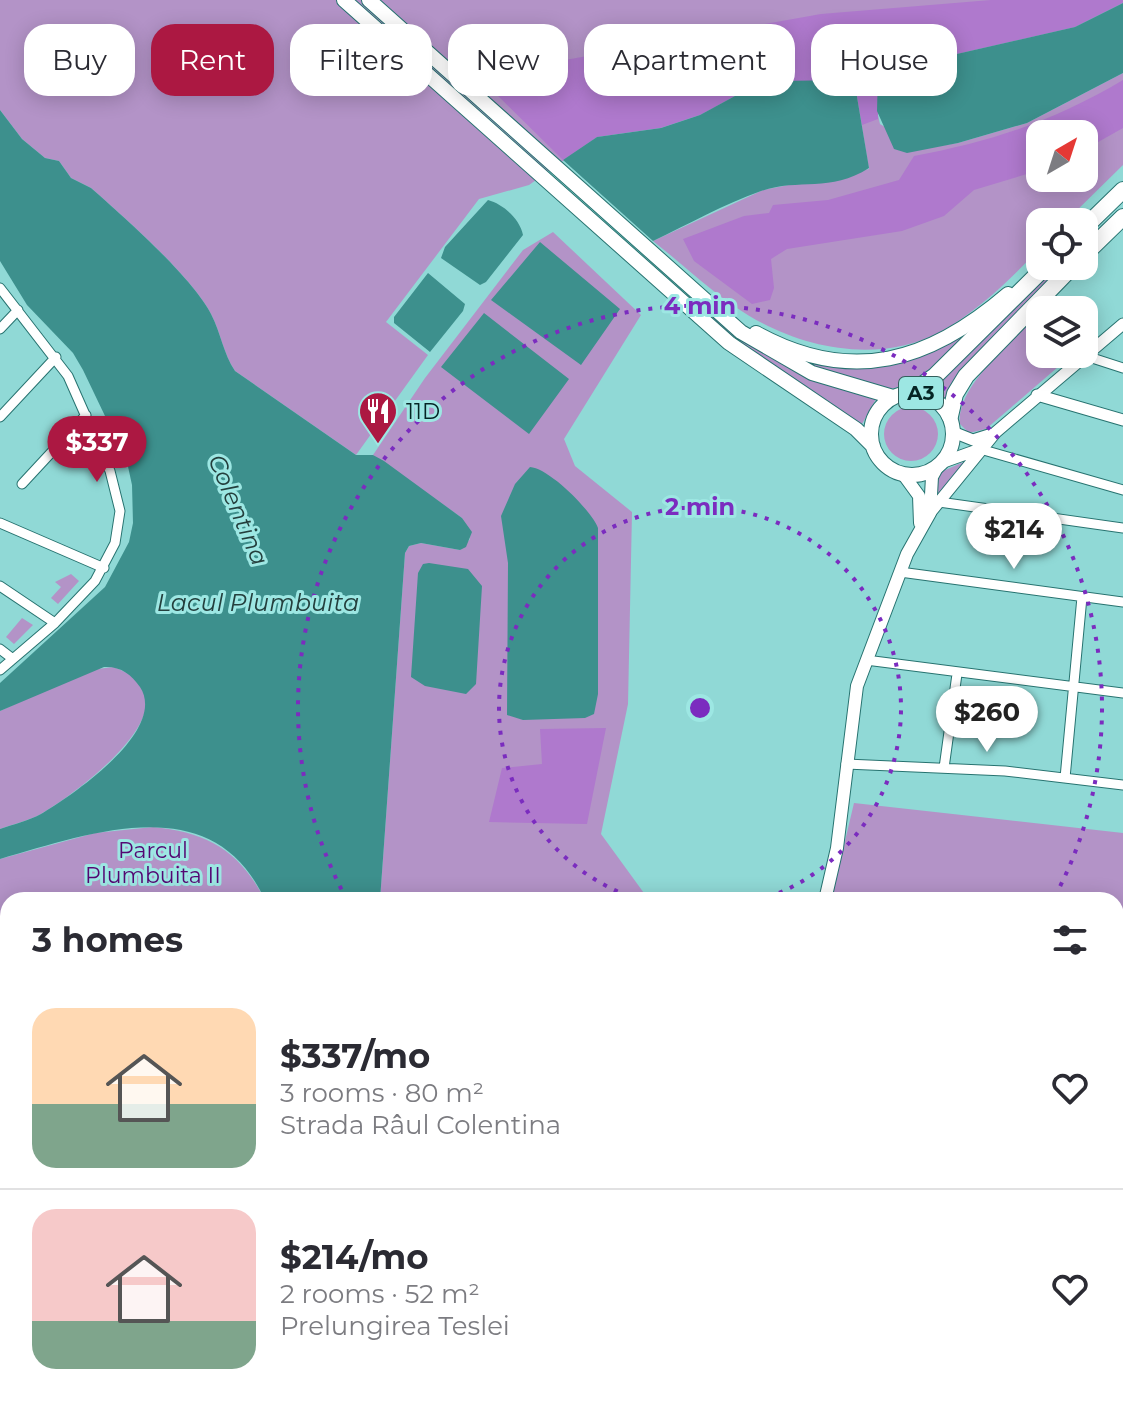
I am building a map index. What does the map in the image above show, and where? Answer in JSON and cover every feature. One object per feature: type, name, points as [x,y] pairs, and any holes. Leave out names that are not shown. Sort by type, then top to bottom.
[{"type":"highway","points":[[344,0],[756,364],[856,429],[873,446],[881,461],[903,474],[921,474],[940,464]]},
{"type":"highway","name":"A3","points":[[369,0],[701,298],[751,339],[798,366],[853,387],[893,397],[912,392],[935,376],[1031,280]]},
{"type":"highway","points":[[1098,214],[1123,190]]},
{"type":"highway","points":[[1098,241],[1123,217]]},
{"type":"highway","points":[[701,298],[760,335],[797,351],[827,358],[871,360],[915,352],[954,336],[1028,280]]},
{"type":"highway","name":"A3","points":[[940,464],[951,448],[952,424],[962,381],[1059,280]]},
{"type":"highway","name":"A3","points":[[912,392],[930,397],[952,424]]},
{"type":"highway","name":"A3","points":[[873,446],[874,418],[893,397]]},
{"type":"main road","points":[[827,892],[836,855],[852,709],[866,660],[900,572],[918,530],[930,513],[932,477],[940,464]]},
{"type":"main road","points":[[903,474],[913,484],[921,503],[918,530]]},
{"type":"street","points":[[0,288],[56,357],[86,415],[119,501],[118,533],[104,568],[55,623],[0,670]]},
{"type":"street","points":[[0,329],[18,310]]},
{"type":"street","points":[[1098,346],[1123,324]]},
{"type":"street","points":[[0,417],[56,357]]},
{"type":"street","points":[[1098,360],[1123,368]]},
{"type":"street","points":[[930,513],[996,432],[1071,368]]},
{"type":"street","points":[[1037,395],[1123,420]]},
{"type":"street","points":[[22,484],[86,415]]},
{"type":"street","points":[[952,424],[977,440],[996,432]]},
{"type":"street","points":[[940,464],[980,449],[1123,490]]},
{"type":"street","points":[[939,502],[1123,528]]},
{"type":"street","points":[[0,523],[104,568]]},
{"type":"street","points":[[900,572],[1123,602]]},
{"type":"street","points":[[0,586],[55,623]]},
{"type":"street","points":[[1065,778],[1082,597]]},
{"type":"street","points":[[0,649],[13,659]]},
{"type":"street","points":[[866,660],[1123,693]]},
{"type":"street","points":[[944,768],[957,674]]},
{"type":"street","points":[[846,764],[944,768],[1123,785]]},
{"type":"green space","points":[[0,0],[1123,0],[1075,27],[957,54],[957,24],[811,24],[811,91],[795,90],[795,24],[584,24],[584,96],[735,96],[700,115],[597,137],[529,185],[479,199],[386,322],[428,355],[356,455],[235,371],[211,314],[174,266],[91,188],[71,178],[59,161],[45,158],[22,139],[0,110]]},
{"type":"green space","points":[[1123,73],[1123,165],[1098,190],[1098,120],[1033,120]]},
{"type":"green space","points":[[857,96],[877,96],[880,124],[921,149],[958,143],[1026,123],[1026,192],[1096,192],[1079,208],[1026,208],[1026,263],[1018,271],[969,314],[942,331],[890,348],[862,350],[835,347],[782,332],[734,306],[653,241],[763,190],[869,169]]},
{"type":"green space","points":[[553,232],[641,315],[564,439],[575,466],[632,512],[628,704],[601,834],[643,892],[381,892],[405,553],[409,546],[421,543],[460,550],[470,539],[462,518],[373,455],[425,378],[523,250]]},
{"type":"green space","points":[[1043,280],[1046,280],[1033,296],[1026,296],[1026,303],[947,401],[928,388]]},
{"type":"green space","points":[[708,312],[725,325],[876,399],[862,424],[772,367],[706,315]]},
{"type":"green space","points":[[979,325],[914,384],[889,389],[806,365],[799,357],[929,352]]},
{"type":"green space","points":[[1026,327],[1026,368],[1057,368],[986,429],[969,433],[960,424],[961,410],[976,380]]},
{"type":"green space","points":[[911,407],[930,415],[938,434],[930,453],[911,461],[892,453],[884,434],[892,415]]},
{"type":"green space","points":[[968,460],[937,497],[937,480],[941,472]]},
{"type":"green space","points":[[71,574],[79,581],[58,604],[51,598],[61,587],[55,582]]},
{"type":"green space","points":[[22,618],[33,625],[14,644],[6,637]]},
{"type":"green space","points":[[113,667],[138,681],[146,700],[141,722],[126,744],[81,787],[58,803],[36,816],[0,829],[0,711],[90,670]]},
{"type":"green space","points":[[854,803],[1123,833],[1123,892],[833,892]]},
{"type":"green space","name":"Parcul Plumbuita II","points":[[153,827],[206,839],[233,857],[260,892],[0,892],[0,859],[95,833]]},
{"type":"shaded area","points":[[991,0],[1123,0],[1123,3],[1075,27],[957,54],[957,24],[811,24],[811,91],[795,90],[795,24],[765,24],[821,14]]},
{"type":"shaded area","points":[[584,57],[584,96],[735,96],[700,115],[661,128],[597,137],[563,160],[498,96],[568,96],[568,59]]},
{"type":"shaded area","points":[[1123,80],[1123,128],[1098,142],[1098,120],[1042,120],[1072,107]]},
{"type":"shaded area","points":[[857,96],[878,96],[878,119],[862,125]]},
{"type":"shaded area","points":[[1026,126],[1026,174],[974,190],[944,216],[902,231],[787,249],[771,259],[774,288],[770,300],[752,304],[694,261],[683,239],[744,216],[769,213],[773,205],[828,200],[899,180],[914,156],[970,144]]},
{"type":"shaded area","points":[[606,728],[587,824],[489,822],[502,768],[542,764],[540,729]]},
{"type":"water","points":[[1123,3],[1123,73],[1033,120],[1026,120],[1026,123],[958,143],[907,153],[894,149],[877,111],[877,96],[957,96],[957,54],[1075,27]]},
{"type":"water","points":[[795,81],[811,81],[811,96],[857,96],[869,168],[855,176],[827,183],[788,185],[761,191],[653,241],[563,160],[597,137],[661,128],[700,115],[735,96],[795,96]]},
{"type":"water","name":"Lacul Plumbuita","points":[[0,110],[22,139],[45,158],[59,161],[71,178],[91,188],[174,266],[211,314],[235,371],[356,455],[373,455],[384,461],[462,518],[472,532],[466,547],[460,550],[421,543],[409,546],[405,553],[381,892],[260,892],[242,865],[215,842],[183,831],[148,827],[73,839],[0,859],[0,829],[41,814],[94,777],[129,741],[141,722],[145,704],[140,687],[133,678],[120,669],[104,667],[0,711],[0,683],[105,587],[129,542],[133,523],[132,485],[127,462],[83,370],[73,353],[27,305],[0,261]]},
{"type":"water","points":[[488,200],[510,213],[523,235],[486,282],[480,285],[441,258],[445,247]]},
{"type":"water","points":[[540,242],[620,309],[581,365],[491,300]]},
{"type":"water","points":[[428,273],[465,304],[463,311],[430,352],[394,323],[394,317]]},
{"type":"water","points":[[484,313],[569,379],[529,434],[441,367]]},
{"type":"water","points":[[530,467],[548,475],[569,492],[588,511],[598,528],[598,694],[594,714],[585,718],[523,720],[507,715],[508,563],[501,516],[515,484]]},
{"type":"water","points":[[423,564],[468,569],[482,586],[476,684],[466,694],[425,686],[411,677],[418,573]]},
{"type":"place","name":"11D","points":[[378,445]]},
{"type":"water label","name":"Colentina","points":[[238,510]]}]
